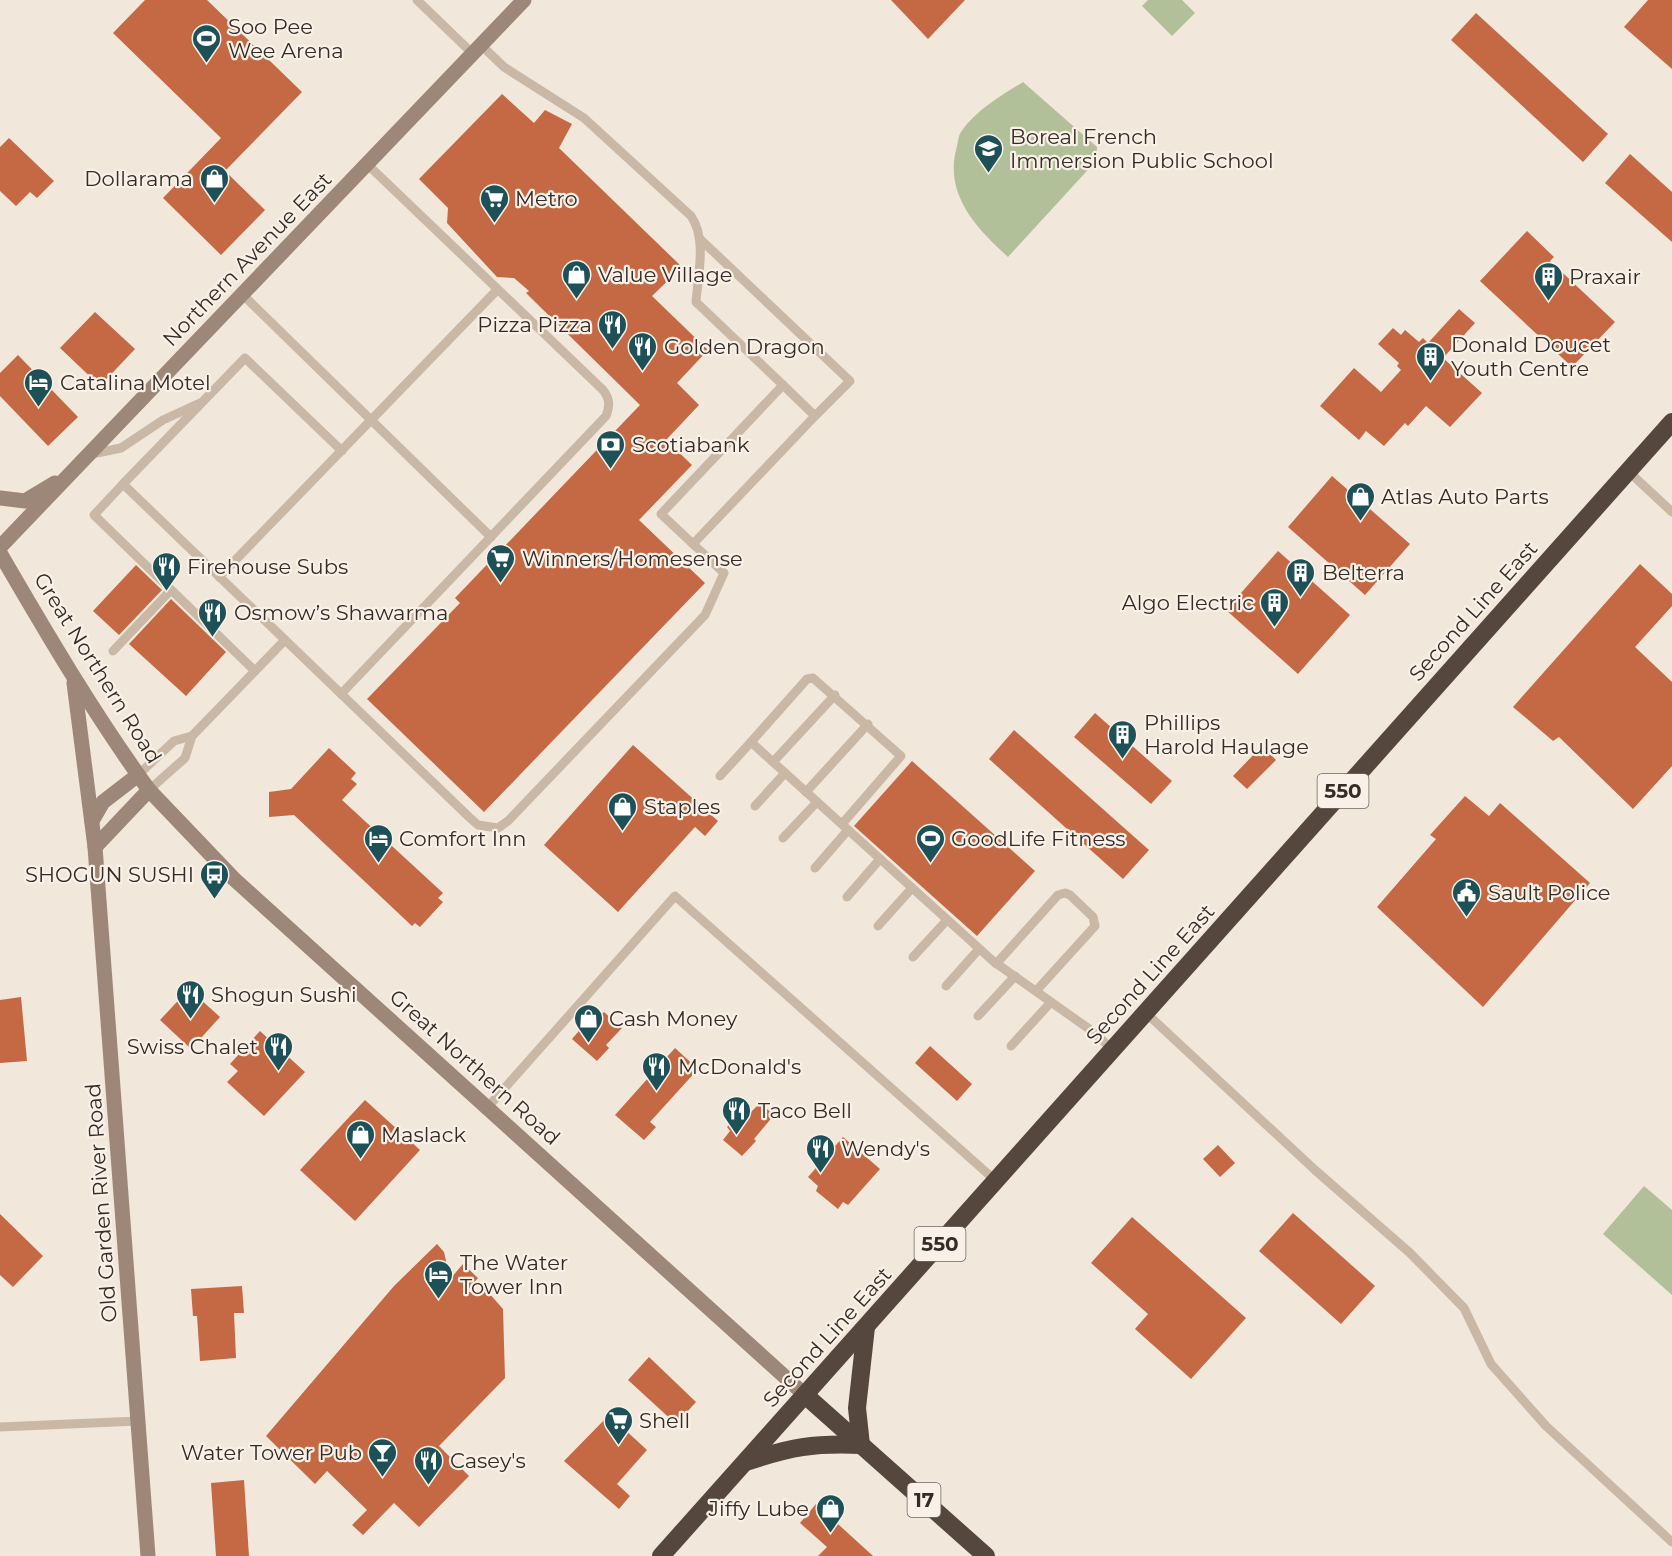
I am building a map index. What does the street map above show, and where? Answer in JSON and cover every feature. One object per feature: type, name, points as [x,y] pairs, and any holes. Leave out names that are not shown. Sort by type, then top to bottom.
[{"type":"highway","name":"Second Line East","points":[[661,1556],[1672,422]]},
{"type":"highway","points":[[744,1462],[794,1446],[827,1443],[861,1445],[857,1408],[866,1327]]},
{"type":"highway","name":"Great Northern Road","points":[[806,1395],[986,1556]]},
{"type":"main road","name":"Northern Avenue East","points":[[0,547],[522,1]]},
{"type":"main road","points":[[0,498],[25,501],[73,472]]},
{"type":"main road","name":"Great Northern Road","points":[[0,553],[74,681],[138,775],[149,790],[234,879],[806,1395]]},
{"type":"main road","name":"Old Garden River Road","points":[[74,681],[95,847],[148,1556]]},
{"type":"main road","points":[[92,820],[103,802],[138,775]]},
{"type":"main road","points":[[95,847],[149,790]]},
{"type":"lane","points":[[417,0],[477,49],[584,118],[691,216],[698,226],[700,239],[696,302],[815,416]]},
{"type":"lane","points":[[341,694],[606,416],[610,406],[609,398],[603,390],[367,164]]},
{"type":"lane","points":[[693,544],[850,381],[700,239]]},
{"type":"lane","points":[[219,577],[497,290]]},
{"type":"lane","points":[[242,294],[370,422],[491,537]]},
{"type":"lane","points":[[255,671],[94,515],[245,358],[342,451]]},
{"type":"lane","points":[[123,484],[478,825],[498,828],[508,821],[705,615],[724,573],[661,514],[783,385]]},
{"type":"lane","points":[[89,454],[121,448],[164,420],[202,403]]},
{"type":"lane","points":[[1628,471],[1672,512]]},
{"type":"lane","points":[[113,651],[171,590]]},
{"type":"lane","points":[[149,790],[184,758],[192,736],[285,640]]},
{"type":"lane","points":[[720,776],[807,679],[816,678],[868,724],[901,756],[815,868]]},
{"type":"lane","points":[[773,762],[836,695]]},
{"type":"lane","points":[[806,792],[868,724]]},
{"type":"lane","points":[[138,775],[174,741],[192,736]]},
{"type":"lane","points":[[751,742],[979,949],[1092,1030],[1113,1050]]},
{"type":"lane","points":[[755,806],[785,773]]},
{"type":"lane","points":[[783,838],[817,802]]},
{"type":"lane","points":[[847,897],[880,859]]},
{"type":"lane","points":[[878,926],[912,888]]},
{"type":"lane","points":[[996,963],[1058,895],[1065,893],[1070,895],[1092,917],[1095,926],[1036,992]]},
{"type":"lane","points":[[487,1108],[675,896],[996,1181]]},
{"type":"lane","points":[[913,957],[947,920]]},
{"type":"lane","points":[[946,986],[979,949]]},
{"type":"lane","points":[[978,1016],[1015,976]]},
{"type":"lane","points":[[1011,1046],[1052,1002]]},
{"type":"lane","points":[[1146,1013],[1273,1132],[1410,1253],[1464,1308],[1491,1364],[1546,1426],[1672,1542]]},
{"type":"lane","points":[[0,1427],[138,1421]]},
{"type":"green space","points":[[1148,0],[1182,0],[1195,13],[1172,36],[1142,6]]},
{"type":"green space","points":[[1023,82],[1097,147],[1096,161],[1008,257],[985,234],[966,210],[955,182],[954,166],[959,136],[967,124],[989,104]]},
{"type":"green space","points":[[1644,1186],[1672,1210],[1672,1295],[1603,1234]]},
{"type":"building","name":"Soo Pee Wee Arena","points":[[145,0],[207,0],[302,92],[225,171],[265,210],[221,255],[163,198],[221,138],[113,33]]},
{"type":"building","points":[[891,0],[965,0],[928,39]]},
{"type":"building","points":[[1648,0],[1672,0],[1672,69],[1624,27]]},
{"type":"building","points":[[1476,13],[1608,134],[1583,162],[1451,40]]},
{"type":"building","points":[[502,94],[534,123],[545,110],[572,124],[559,148],[682,267],[652,296],[708,350],[677,383],[699,405],[666,440],[692,465],[639,520],[705,583],[484,812],[367,699],[460,603],[455,598],[640,405],[526,293],[529,291],[514,278],[497,277],[447,223],[448,208],[419,179]]},
{"type":"building","points":[[9,138],[54,181],[37,198],[30,192],[16,206],[0,191],[0,147]]},
{"type":"building","points":[[1630,154],[1672,192],[1672,242],[1605,183]]},
{"type":"building","name":"Praxair","points":[[1527,231],[1554,257],[1550,261],[1615,322],[1572,367],[1480,281]]},
{"type":"building","name":"Donald Doucet Youth Centre","points":[[1459,309],[1475,323],[1443,358],[1482,393],[1450,427],[1426,406],[1408,426],[1405,423],[1384,446],[1366,431],[1359,440],[1320,406],[1354,368],[1381,392],[1401,370],[1397,366],[1399,363],[1378,344],[1393,328],[1401,335],[1405,330],[1419,342],[1423,338],[1428,343]]},
{"type":"building","points":[[95,312],[135,349],[100,386],[60,348]]},
{"type":"building","name":"Catalina Motel","points":[[18,355],[78,417],[48,446],[0,396],[0,373]]},
{"type":"building","points":[[1332,476],[1410,544],[1365,595],[1288,527]]},
{"type":"building","points":[[1278,551],[1350,615],[1298,674],[1226,610]]},
{"type":"building","points":[[1640,564],[1672,594],[1672,606],[1635,647],[1672,682],[1672,766],[1633,809],[1559,737],[1553,741],[1513,707]]},
{"type":"building","points":[[136,565],[162,590],[119,635],[93,611]]},
{"type":"building","points":[[171,599],[226,652],[186,696],[129,644]]},
{"type":"building","name":"Phillips Harold Haulage","points":[[1095,713],[1172,781],[1151,804],[1074,737]]},
{"type":"building","points":[[1014,730],[1149,850],[1123,879],[989,759]]},
{"type":"building","name":"Staples","points":[[633,745],[718,821],[705,836],[695,827],[618,912],[544,845]]},
{"type":"building","points":[[1262,746],[1276,760],[1247,789],[1233,776]]},
{"type":"building","name":"Comfort Inn","points":[[329,748],[356,773],[351,779],[357,784],[342,800],[443,893],[438,898],[443,902],[420,927],[415,923],[412,926],[294,815],[269,817],[269,792],[291,789]]},
{"type":"building","points":[[912,761],[1035,871],[977,936],[854,826]]},
{"type":"building","points":[[1465,796],[1489,816],[1500,803],[1590,883],[1483,1007],[1377,907],[1436,839],[1430,835]]},
{"type":"building","name":"Shogun Sushi","points":[[189,989],[220,1017],[191,1049],[160,1020]]},
{"type":"building","points":[[21,997],[27,1061],[0,1063],[0,1000]]},
{"type":"building","points":[[604,1012],[622,1028],[606,1045],[609,1048],[597,1061],[572,1039],[585,1024],[589,1027]]},
{"type":"building","points":[[260,1031],[305,1072],[264,1116],[227,1082],[238,1071],[230,1064]]},
{"type":"building","points":[[930,1046],[972,1084],[957,1101],[915,1063]]},
{"type":"building","name":"McDonald's","points":[[675,1048],[698,1069],[650,1122],[656,1127],[644,1140],[615,1115]]},
{"type":"building","name":"Maslack","points":[[365,1100],[420,1150],[355,1221],[300,1170]]},
{"type":"building","points":[[760,1103],[774,1115],[754,1139],[756,1141],[742,1156],[723,1140],[730,1131],[727,1127],[737,1117],[742,1121]]},
{"type":"building","points":[[843,1137],[880,1169],[848,1205],[843,1202],[838,1209],[816,1191],[818,1186],[808,1177]]},
{"type":"building","points":[[1218,1145],[1235,1163],[1220,1177],[1203,1159]]},
{"type":"building","points":[[1293,1213],[1375,1286],[1341,1324],[1259,1251]]},
{"type":"building","points":[[0,1214],[43,1256],[13,1287],[0,1275]]},
{"type":"building","points":[[1132,1217],[1246,1318],[1191,1379],[1135,1329],[1148,1314],[1091,1263]]},
{"type":"building","points":[[437,1244],[444,1252],[450,1279],[463,1264],[478,1278],[466,1292],[488,1292],[503,1309],[505,1378],[439,1446],[469,1476],[419,1527],[394,1503],[363,1535],[352,1525],[367,1510],[327,1471],[315,1484],[266,1436],[394,1286]]},
{"type":"building","points":[[242,1286],[244,1313],[234,1313],[236,1358],[200,1361],[197,1316],[193,1316],[191,1289]]},
{"type":"building","name":"Shell","points":[[649,1357],[696,1402],[676,1424],[628,1380]]},
{"type":"building","points":[[609,1415],[647,1450],[617,1484],[630,1496],[619,1509],[564,1461]]},
{"type":"building","points":[[244,1480],[249,1556],[216,1556],[211,1483]]},
{"type":"building","name":"Jiffy Lube","points":[[816,1504],[873,1556],[818,1556],[827,1547],[800,1523]]},
{"type":"place","name":"Soo Pee Wee Arena","points":[[207,64]]},
{"type":"place","name":"Boreal French Immersion Public School","points":[[989,174]]},
{"type":"place","name":"Dollarama","points":[[214,204]]},
{"type":"place","name":"Metro","points":[[494,224]]},
{"type":"place","name":"Value Village","points":[[577,300]]},
{"type":"place","name":"Praxair","points":[[1548,302]]},
{"type":"place","name":"Pizza Pizza","points":[[613,350]]},
{"type":"place","name":"Golden Dragon","points":[[643,372]]},
{"type":"place","name":"Donald Doucet Youth Centre","points":[[1430,382]]},
{"type":"place","name":"Catalina Motel","points":[[39,408]]},
{"type":"place","name":"Scotiabank","points":[[611,470]]},
{"type":"place","name":"Atlas Auto Parts","points":[[1360,522]]},
{"type":"place","name":"Winners/Homesense","points":[[501,584]]},
{"type":"place","name":"Firehouse Subs","points":[[166,592]]},
{"type":"place","name":"Belterra","points":[[1301,598]]},
{"type":"place","name":"Algo Electric","points":[[1275,628]]},
{"type":"place","name":"Osmow’s Shawarma","points":[[213,638]]},
{"type":"place","name":"Phillips Harold Haulage","points":[[1123,760]]},
{"type":"place","name":"Staples","points":[[623,832]]},
{"type":"place","name":"Comfort Inn","points":[[378,864]]},
{"type":"place","name":"GoodLife Fitness","points":[[930,864]]},
{"type":"place","name":"SHOGUN SUSHI","points":[[215,900]]},
{"type":"place","name":"Sault Police","points":[[1467,918]]},
{"type":"place","name":"Shogun Sushi","points":[[190,1020]]},
{"type":"place","name":"Cash Money","points":[[588,1044]]},
{"type":"place","name":"Swiss Chalet","points":[[279,1072]]},
{"type":"place","name":"McDonald's","points":[[657,1092]]},
{"type":"place","name":"Taco Bell","points":[[737,1136]]},
{"type":"place","name":"Maslack","points":[[360,1160]]},
{"type":"place","name":"Wendy's","points":[[820,1174]]},
{"type":"place","name":"The Water Tower Inn","points":[[439,1300]]},
{"type":"place","name":"Shell","points":[[618,1446]]},
{"type":"place","name":"Water Tower Pub","points":[[383,1478]]},
{"type":"place","name":"Casey's","points":[[429,1486]]},
{"type":"place","name":"Jiffy Lube","points":[[830,1534]]}]
